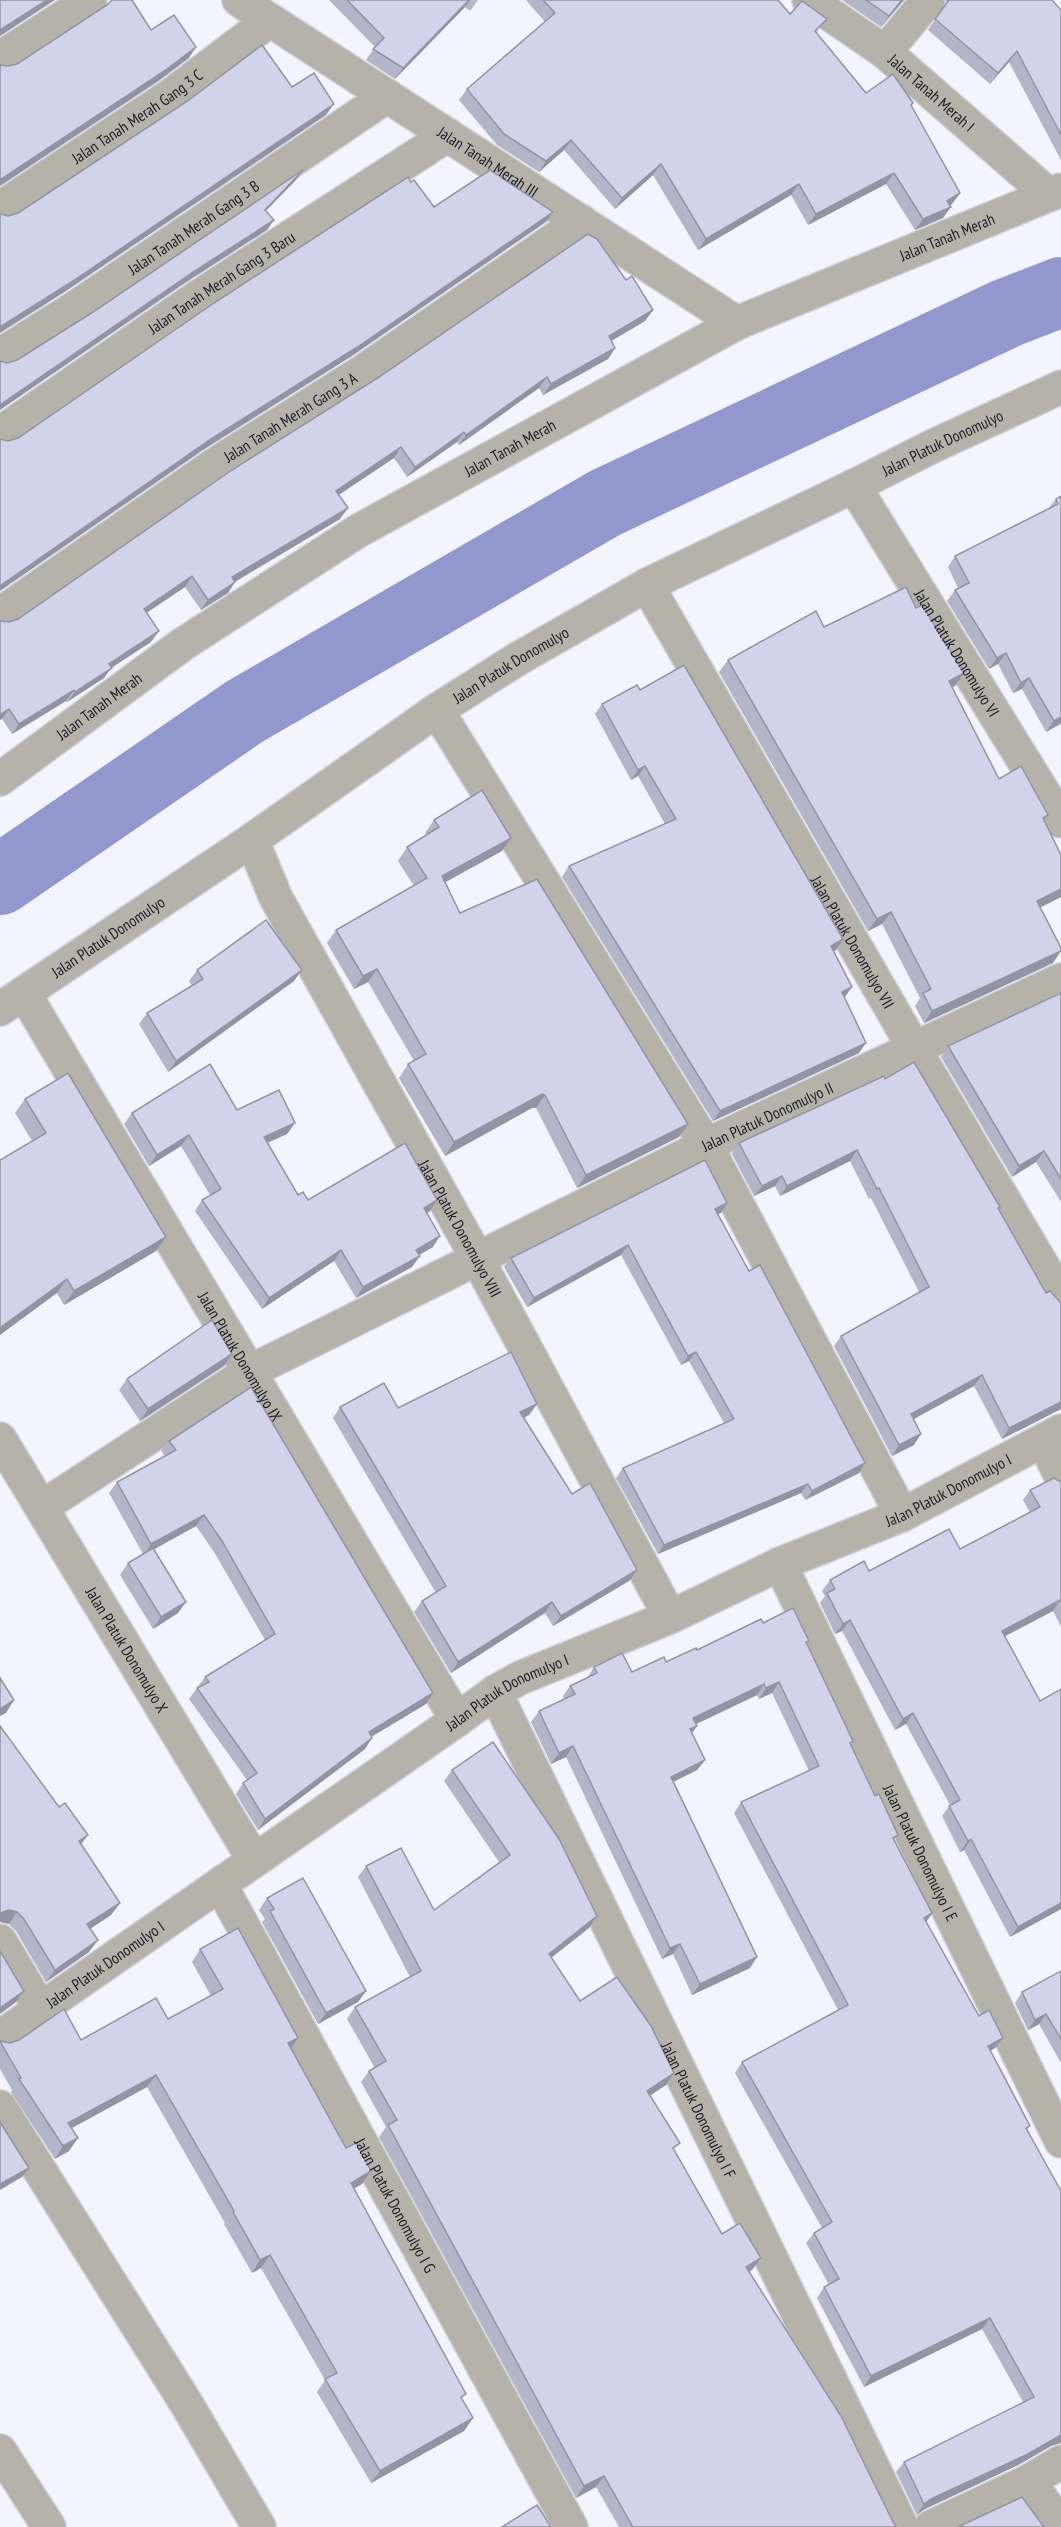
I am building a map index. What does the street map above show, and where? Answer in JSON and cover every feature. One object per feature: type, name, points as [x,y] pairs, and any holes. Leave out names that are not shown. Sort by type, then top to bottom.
[{"type":"street","points":[[0,58],[90,0]]},
{"type":"street","name":"Jalan Tanah Merah III","points":[[239,0],[737,323]]},
{"type":"street","name":"Jalan Tanah Merah I","points":[[808,0],[885,52],[1055,193]]},
{"type":"street","points":[[885,52],[928,0]]},
{"type":"street","name":"Jalan Tanah Merah Gang 3 C","points":[[0,207],[171,95],[270,20]]},
{"type":"street","name":"Jalan Tanah Merah Gang 3 B","points":[[0,355],[76,307],[387,96]]},
{"type":"street","name":"Jalan Tanah Merah Gang 3 Baru","points":[[0,433],[196,298],[448,135]]},
{"type":"street","name":"Jalan Tanah Merah","points":[[0,779],[183,644],[358,531],[737,323],[1055,193]]},
{"type":"street","name":"Jalan Tanah Merah Gang 3 A","points":[[0,614],[214,465],[362,372],[580,221]]},
{"type":"street","name":"Jalan Platuk Donomulyo","points":[[12,1001],[252,840],[437,710],[647,585],[933,446],[1061,387]]},
{"type":"street","name":"Jalan Platuk Donomulyo VI","points":[[854,486],[1061,821]]},
{"type":"street","name":"Jalan Platuk Donomulyo VII","points":[[647,585],[914,1048],[1061,1297]]},
{"type":"street","points":[[437,710],[706,1145],[902,1515]]},
{"type":"street","name":"Jalan Platuk Donomulyo VIII","points":[[252,840],[276,898],[477,1258],[670,1617]]},
{"type":"street","name":"Jalan Platuk Donomulyo II","points":[[42,1507],[249,1372],[706,1145],[1061,980]]},
{"type":"street","name":"Jalan Platuk Donomulyo IX","points":[[12,1001],[249,1372],[458,1720]]},
{"type":"street","points":[[1052,1436],[1061,1477]]},
{"type":"street","name":"Jalan Platuk Donomulyo I","points":[[0,2037],[458,1720],[495,1692],[520,1677],[670,1617],[780,1564],[902,1515],[1052,1436]]},
{"type":"street","name":"Jalan Platuk Donomulyo X","points":[[0,1439],[254,1860]]},
{"type":"street","name":"Jalan Platuk Donomulyo I E","points":[[780,1564],[1061,2141]]},
{"type":"street","name":"Jalan Platuk Donomulyo I F","points":[[495,1692],[902,2527]]},
{"type":"street","name":"Jalan Platuk Donomulyo I G","points":[[220,1884],[571,2527]]},
{"type":"street","points":[[0,1941],[40,2008]]},
{"type":"street","points":[[0,2107],[186,2403],[259,2527]]},
{"type":"street","points":[[0,2451],[49,2527]]},
{"type":"street","points":[[932,2527],[1029,2481],[1061,2463]]},
{"type":"street","points":[[1029,2481],[1061,2526]]},
{"type":"building","points":[[0,0],[47,0],[0,30]]},
{"type":"building","points":[[112,0],[132,0],[151,30],[174,15],[196,47],[167,69],[0,180],[0,65],[17,64]]},
{"type":"building","points":[[347,0],[469,0],[403,68],[373,49],[384,38]]},
{"type":"building","points":[[543,0],[778,0],[790,14],[802,1],[827,19],[815,31],[866,93],[893,74],[913,103],[911,105],[960,193],[947,201],[951,207],[923,219],[894,173],[816,214],[799,184],[706,239],[661,164],[622,198],[571,140],[546,161],[504,134],[467,89],[555,13]]},
{"type":"building","points":[[866,0],[902,0],[889,16]]},
{"type":"building","points":[[949,0],[1052,0],[1061,10],[1061,135],[1017,51],[998,73],[935,19]]},
{"type":"building","points":[[262,45],[292,87],[314,73],[334,104],[73,281],[0,327],[0,214],[8,216],[18,213],[189,100]]},
{"type":"building","points":[[303,170],[265,210],[274,220],[193,272],[0,405],[0,361],[7,363],[17,360],[93,312]]},
{"type":"building","points":[[490,170],[553,212],[359,346],[211,439],[0,586],[0,439],[8,441],[18,438],[214,303],[408,177],[411,182],[414,180],[434,207]]},
{"type":"building","points":[[588,234],[597,239],[626,280],[632,276],[653,310],[609,336],[615,348],[551,384],[547,377],[466,435],[464,432],[415,467],[401,447],[336,491],[348,508],[232,577],[235,582],[208,600],[192,576],[144,609],[159,631],[109,664],[112,668],[19,724],[9,709],[0,715],[0,621],[9,622],[18,619],[232,470],[379,377]]},
{"type":"building","points":[[1061,496],[1061,717],[1054,721],[1029,678],[1021,683],[1006,653],[997,658],[955,590],[969,583],[955,556],[1058,504],[1056,499]]},
{"type":"building","points":[[906,587],[916,608],[922,605],[964,673],[949,681],[999,779],[1021,766],[1048,815],[1043,818],[1061,855],[1061,889],[1037,901],[1061,951],[932,1011],[923,993],[931,989],[891,912],[877,919],[728,660],[816,611],[824,627]]},
{"type":"building","points":[[684,665],[843,939],[831,946],[852,987],[842,992],[866,1043],[720,1111],[569,866],[676,819],[645,766],[638,770],[602,704],[637,685],[640,690]]},
{"type":"building","points":[[482,790],[511,838],[442,876],[460,913],[537,879],[688,1124],[586,1175],[545,1095],[542,1094],[454,1142],[408,1064],[426,1054],[377,969],[363,976],[336,930],[427,878],[407,847],[439,827],[434,820]]},
{"type":"building","points":[[266,920],[302,970],[176,1061],[147,1013],[203,979],[197,970]]},
{"type":"building","points":[[1061,993],[1061,1179],[1044,1151],[1019,1166],[948,1046]]},
{"type":"building","points":[[914,1062],[1000,1207],[998,1208],[1046,1293],[1050,1291],[1061,1303],[1061,1402],[1009,1428],[982,1375],[911,1414],[921,1434],[899,1445],[841,1336],[929,1287],[879,1188],[877,1189],[857,1150],[787,1186],[782,1176],[762,1186],[739,1143],[884,1076],[885,1079]]},
{"type":"building","points":[[210,1064],[237,1110],[279,1090],[295,1123],[264,1137],[298,1195],[303,1192],[308,1200],[405,1143],[437,1200],[424,1208],[440,1236],[416,1250],[420,1256],[363,1287],[341,1250],[269,1298],[202,1200],[221,1189],[189,1135],[157,1155],[132,1113]]},
{"type":"building","points":[[68,1073],[166,1237],[74,1291],[67,1279],[0,1328],[0,1160],[46,1133],[25,1099]]},
{"type":"building","points":[[705,1160],[727,1203],[715,1209],[749,1271],[760,1265],[865,1463],[812,1491],[808,1484],[664,1545],[623,1468],[734,1419],[696,1352],[688,1356],[628,1245],[534,1298],[511,1258]]},
{"type":"building","points":[[212,1320],[232,1354],[148,1409],[127,1379]]},
{"type":"building","points":[[511,1352],[537,1404],[520,1412],[572,1494],[590,1483],[637,1570],[561,1616],[552,1602],[458,1662],[422,1601],[446,1586],[340,1407],[384,1383],[398,1408]]},
{"type":"building","points":[[251,1387],[433,1693],[369,1732],[372,1738],[265,1819],[243,1783],[257,1773],[197,1688],[209,1682],[205,1677],[275,1634],[222,1541],[204,1515],[151,1544],[117,1482],[176,1450],[169,1441]]},
{"type":"building","points":[[1054,1478],[1061,1482],[1061,1602],[1060,1600],[1002,1631],[1040,1701],[1061,1689],[1061,1903],[1018,1927],[971,1839],[968,1841],[949,1806],[960,1800],[913,1713],[903,1719],[850,1620],[843,1624],[827,1593],[835,1589],[830,1580],[864,1561],[869,1571],[949,1529],[960,1549],[1040,1507],[1030,1490]]},
{"type":"building","points":[[153,1548],[186,1602],[161,1617],[128,1563]]},
{"type":"building","points":[[793,1608],[809,1641],[806,1642],[853,1741],[850,1743],[875,1796],[879,1794],[898,1835],[893,1838],[932,1913],[924,1918],[979,2016],[989,2010],[1003,2038],[988,2046],[1030,2126],[1026,2128],[1061,2191],[1061,2435],[1028,2454],[924,2504],[904,2462],[1034,2397],[990,2318],[871,2376],[824,2287],[839,2279],[814,2233],[832,2222],[742,2062],[848,2005],[741,1802],[819,1766],[779,1682],[766,1688],[764,1684],[693,1718],[697,1726],[690,1729],[705,1760],[671,1777],[757,1957],[700,1984],[680,1944],[670,1948],[573,1746],[559,1753],[539,1711],[575,1694],[570,1686],[597,1673],[594,1667],[622,1653],[632,1672],[664,1657],[666,1662],[696,1648],[697,1650],[761,1619],[763,1623]]},
{"type":"building","points":[[0,1678],[14,1700],[0,1709]]},
{"type":"building","points":[[0,1726],[59,1807],[65,1803],[88,1835],[79,1841],[120,1903],[87,1924],[98,1940],[55,1970],[24,1919],[17,1912],[9,1910],[0,1913]]},
{"type":"building","points":[[493,1742],[559,1839],[597,1916],[549,1954],[580,2001],[617,1977],[651,2026],[674,2073],[647,2091],[680,2143],[673,2148],[722,2234],[740,2223],[761,2258],[746,2267],[841,2416],[896,2527],[633,2527],[604,2476],[584,2486],[388,2125],[397,2120],[369,2071],[386,2061],[355,2007],[421,1971],[366,1866],[401,1848],[434,1910],[510,1855],[452,1770]]},
{"type":"building","points":[[303,1878],[366,1991],[326,2013],[270,1911],[274,1909],[267,1898]]},
{"type":"building","points":[[238,1928],[298,2038],[288,2043],[346,2148],[356,2143],[371,2171],[351,2183],[466,2394],[461,2397],[473,2418],[380,2471],[325,2379],[337,2373],[270,2255],[260,2260],[156,2075],[68,2123],[78,2138],[63,2146],[19,2079],[21,2078],[0,2041],[10,2043],[19,2040],[64,2009],[81,2040],[156,1998],[168,2019],[223,1989],[200,1949]]},
{"type":"building","points":[[0,1951],[24,1991],[0,2008]]},
{"type":"building","points":[[1061,1971],[1061,2039],[1046,2014],[1035,2020],[1022,1992]]},
{"type":"building","points":[[0,2122],[29,2168],[0,2184]]},
{"type":"building","points":[[1022,2497],[1044,2527],[958,2527]]},
{"type":"building","points":[[537,2505],[551,2527],[502,2527]]},
{"type":"waterway","points":[[0,880],[244,712],[605,503],[1007,313],[1061,292]]}]
